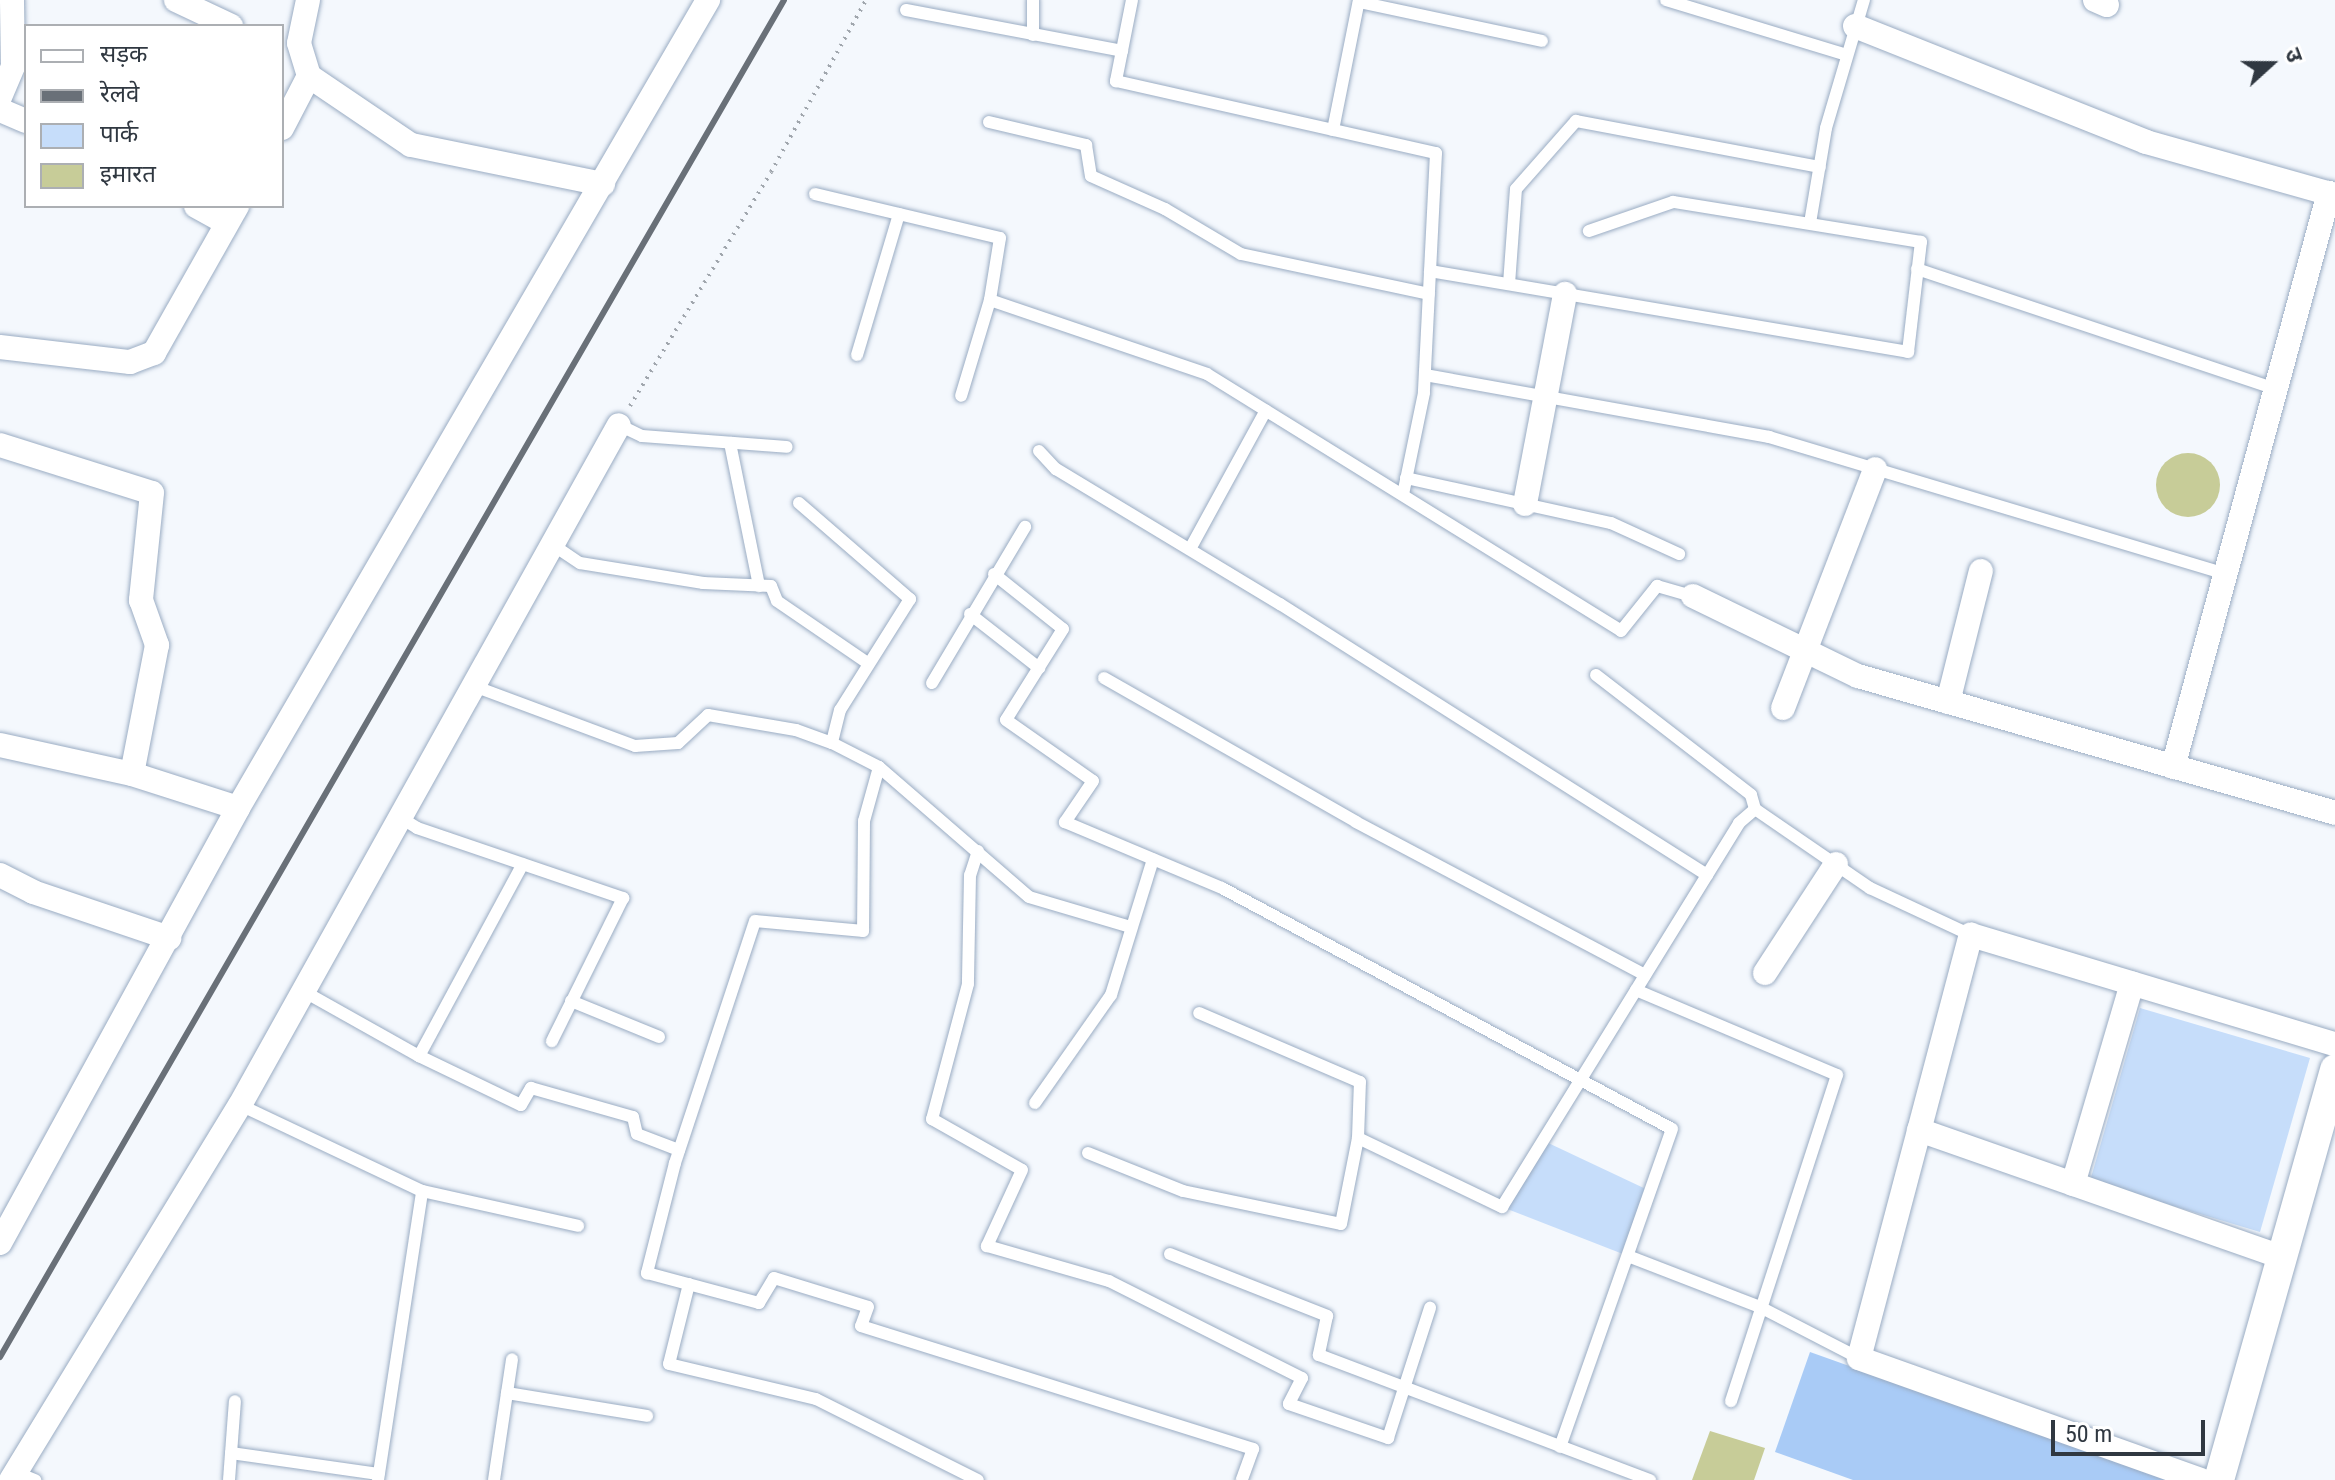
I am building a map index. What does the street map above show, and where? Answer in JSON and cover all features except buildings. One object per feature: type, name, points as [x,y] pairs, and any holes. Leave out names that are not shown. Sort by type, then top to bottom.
[{"type":"street","points":[[0,97],[13,66],[12,0]]},
{"type":"street","points":[[176,0],[227,24]]},
{"type":"street","points":[[284,123],[307,70],[299,43],[308,0]]},
{"type":"street","points":[[2,1237],[238,808],[708,0]]},
{"type":"street","points":[[1855,26],[2146,142],[2332,194],[2173,767]]},
{"type":"street","points":[[284,52],[411,145],[603,184]]},
{"type":"street","points":[[0,110],[24,120]]},
{"type":"street","points":[[0,347],[130,362],[154,353],[232,215],[204,208]]},
{"type":"street","points":[[1525,504],[1565,294]]},
{"type":"street","points":[[20,1477],[240,1105],[470,684],[619,425]]},
{"type":"street","points":[[0,445],[152,493],[141,600],[157,645],[132,774]]},
{"type":"street","points":[[1783,708],[1875,469]]},
{"type":"street","points":[[1948,702],[1981,571]]},
{"type":"street","points":[[1693,596],[1858,676],[2335,813]]},
{"type":"street","points":[[0,745],[132,774],[238,808]]},
{"type":"street","points":[[1765,973],[1836,864]]},
{"type":"street","points":[[0,875],[33,892],[169,938]]},
{"type":"street","points":[[2201,1480],[1859,1358],[1971,935],[2335,1044]]},
{"type":"street","points":[[2073,1184],[2132,983]]},
{"type":"street","points":[[2219,1480],[2335,1069]]},
{"type":"street","points":[[1919,1130],[2282,1257]]},
{"type":"lane","points":[[1033,0],[1033,35]]},
{"type":"lane","points":[[1132,0],[1116,81],[1436,153],[1425,375],[1403,494]]},
{"type":"lane","points":[[1666,0],[1847,55]]},
{"type":"lane","points":[[1810,223],[1820,167],[1863,0]]},
{"type":"lane","points":[[1333,130],[1359,1],[1542,41]]},
{"type":"lane","points":[[906,10],[1122,51]]},
{"type":"lane","points":[[1509,284],[1516,189],[1576,121],[1820,167]]},
{"type":"lane","points":[[989,122],[1086,145],[1091,176],[1165,209],[1241,254],[1429,294]]},
{"type":"lane","points":[[815,194],[1000,238],[990,300],[961,396]]},
{"type":"lane","points":[[1430,271],[1908,352],[1921,242],[1673,202],[1589,231]]},
{"type":"lane","points":[[857,355],[899,214]]},
{"type":"lane","points":[[1917,269],[2276,389]]},
{"type":"lane","points":[[990,300],[1207,374],[1621,631],[1657,586],[1693,596]]},
{"type":"lane","points":[[1425,375],[1769,437],[2226,574]]},
{"type":"lane","points":[[1190,549],[1266,410]]},
{"type":"lane","points":[[619,425],[642,436],[787,447]]},
{"type":"lane","points":[[730,443],[759,586]]},
{"type":"lane","points":[[1039,451],[1056,469],[1190,549],[1707,875]]},
{"type":"lane","points":[[1406,478],[1611,523],[1679,554]]},
{"type":"lane","points":[[799,503],[910,599],[866,662],[840,710],[832,743]]},
{"type":"lane","points":[[932,683],[970,614],[1025,527]]},
{"type":"lane","points":[[550,543],[580,563],[703,583],[771,586],[777,601],[866,662]]},
{"type":"lane","points":[[994,574],[1063,629],[1006,720],[1093,781],[1065,822],[1222,888],[1672,1129],[1560,1447]]},
{"type":"lane","points":[[970,614],[1039,668]]},
{"type":"lane","points":[[1596,675],[1751,795],[1755,809],[1870,888],[1971,935]]},
{"type":"lane","points":[[1104,678],[1356,822],[1645,975]]},
{"type":"lane","points":[[470,684],[635,746],[678,743],[708,715],[796,730],[832,743],[879,767],[1029,897],[1130,927]]},
{"type":"lane","points":[[879,767],[864,821],[863,931],[755,921],[679,1150],[647,1273],[759,1303],[774,1278],[868,1307],[861,1326],[1253,1449],[1242,1480]]},
{"type":"lane","points":[[1358,1138],[1502,1207],[1739,823],[1755,809]]},
{"type":"lane","points":[[398,816],[417,828],[623,898],[552,1041]]},
{"type":"lane","points":[[978,851],[970,875],[968,984],[932,1119],[1022,1170],[987,1246],[1109,1281],[1302,1378],[1289,1404],[1388,1438],[1430,1308]]},
{"type":"lane","points":[[1035,1103],[1111,995],[1153,859]]},
{"type":"lane","points":[[419,1056],[523,864]]},
{"type":"lane","points":[[1636,990],[1837,1075],[1731,1401]]},
{"type":"lane","points":[[303,991],[419,1056],[521,1105],[531,1088],[633,1117],[637,1134],[679,1150]]},
{"type":"lane","points":[[571,1001],[659,1037]]},
{"type":"lane","points":[[1088,1153],[1183,1191],[1341,1224],[1358,1138],[1360,1082],[1199,1013]]},
{"type":"lane","points":[[240,1105],[422,1191],[578,1226]]},
{"type":"lane","points":[[231,1453],[378,1477],[422,1191]]},
{"type":"lane","points":[[1170,1254],[1327,1316],[1319,1355],[1650,1480]]},
{"type":"lane","points":[[1628,1256],[1760,1307],[1859,1358]]},
{"type":"lane","points":[[689,1284],[669,1364],[816,1399],[939,1465],[978,1480]]},
{"type":"lane","points":[[494,1480],[512,1359]]},
{"type":"lane","points":[[507,1393],[647,1416]]},
{"type":"lane","points":[[229,1480],[235,1401]]},
{"type":"lane","points":[[935,1480],[939,1465]]},
{"type":"path","points":[[619,425],[771,172],[866,0]]},
{"type":"green space","points":[[2140,1008],[2310,1058],[2260,1232],[2090,1181]]},
{"type":"green space","points":[[1544,1141],[1648,1190],[1628,1256],[1502,1207]]},
{"type":"shaded area","points":[[1810,1352],[2170,1480],[1853,1480],[1775,1452]]},
{"type":"railway","points":[[0,1357],[784,0]]}]
